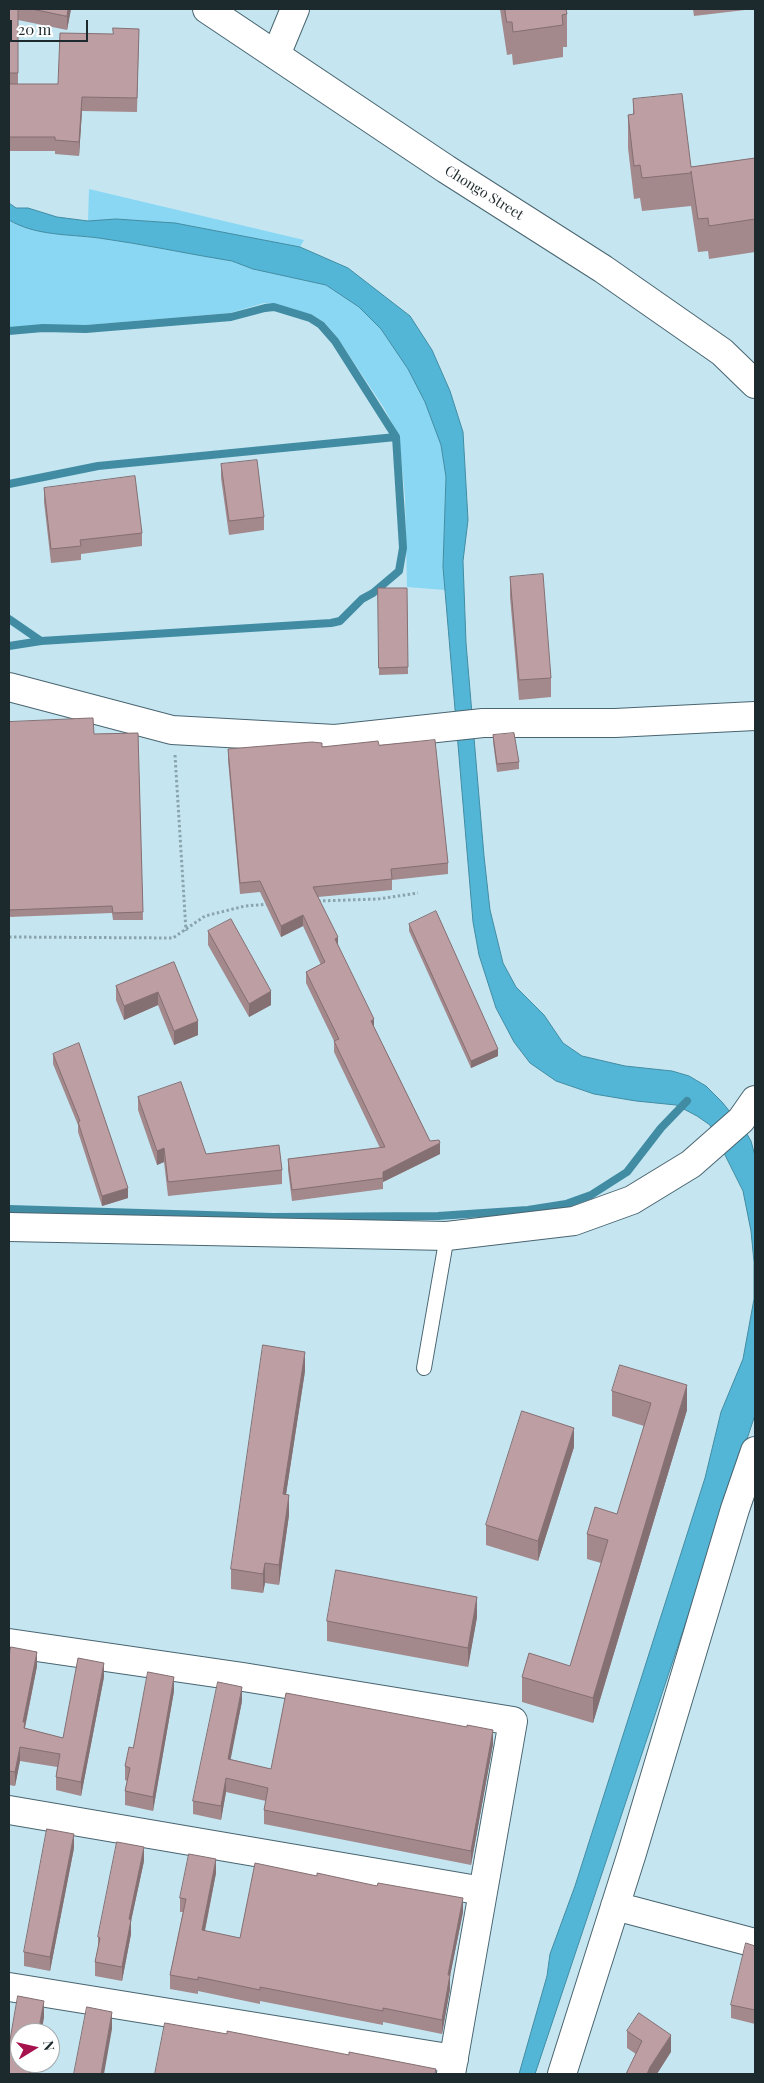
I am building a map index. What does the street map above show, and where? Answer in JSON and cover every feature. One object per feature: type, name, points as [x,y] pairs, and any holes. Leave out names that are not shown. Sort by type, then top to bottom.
[{"type":"street","name":"Chongo Street","points":[[207,9],[446,169],[603,268],[722,352],[755,384]]},
{"type":"street","points":[[276,54],[295,9]]},
{"type":"street","points":[[9,687],[172,730],[335,739],[483,723],[615,723],[755,716]]},
{"type":"street","points":[[9,1228],[447,1236],[574,1221],[632,1200],[691,1164],[748,1110]]},
{"type":"street","points":[[562,2074],[735,1509],[755,1450]]},
{"type":"street","points":[[9,1643],[233,1676],[513,1721],[452,2066],[9,1988]]},
{"type":"street","points":[[9,1810],[483,1891]]},
{"type":"street","points":[[615,1906],[755,1943]]},
{"type":"lane","points":[[424,1368],[447,1236]]},
{"type":"path","points":[[172,730],[186,931]]},
{"type":"path","points":[[310,902],[378,898],[418,893]]},
{"type":"path","points":[[9,937],[173,938],[186,931],[205,916],[245,906],[275,903]]},
{"type":"shaded area","points":[[89,189],[304,240],[300,247],[175,223],[116,219],[88,221]]},
{"type":"shaded area","points":[[9,203],[16,208],[28,208],[57,217],[88,221],[116,219],[175,223],[300,247],[348,268],[410,316],[432,350],[450,391],[463,432],[468,520],[463,561],[466,643],[490,910],[503,963],[516,987],[544,1015],[563,1043],[582,1056],[625,1066],[672,1071],[689,1076],[706,1086],[722,1102],[744,1129],[751,1141],[755,1156],[755,1415],[535,2074],[519,2074],[547,1976],[550,1954],[575,1886],[705,1478],[721,1412],[743,1359],[754,1299],[754,1262],[751,1231],[743,1191],[710,1125],[676,1105],[594,1094],[556,1081],[530,1063],[514,1042],[496,1008],[479,955],[473,922],[443,567],[446,477],[441,445],[425,402],[408,369],[381,329],[359,307],[326,285],[253,269],[232,261],[116,240],[41,232],[9,220]]},
{"type":"shaded area","points":[[9,220],[41,232],[116,240],[232,261],[253,269],[326,285],[359,307],[381,329],[408,369],[425,402],[441,445],[446,477],[443,567],[445,590],[407,587],[405,497],[399,436],[384,408],[337,337],[325,323],[311,314],[290,310],[276,304],[264,303],[230,313],[87,325],[9,328]]},
{"type":"building","points":[[9,9],[18,9],[18,73],[9,73]]},
{"type":"building","points":[[32,9],[68,9],[67,16]]},
{"type":"building","points":[[505,9],[566,9],[567,14],[562,15],[563,25],[513,32],[512,22],[507,22]]},
{"type":"building","points":[[113,28],[139,29],[137,98],[82,97],[79,142],[55,140],[55,137],[9,137],[9,84],[58,84],[60,33],[113,34]]},
{"type":"building","points":[[682,94],[691,167],[755,158],[755,219],[709,226],[708,218],[698,219],[691,171],[691,173],[642,178],[640,165],[634,166],[628,115],[634,114],[633,99]]},
{"type":"building","points":[[257,460],[264,517],[229,521],[221,464]]},
{"type":"building","points":[[135,476],[142,533],[80,540],[81,546],[51,549],[44,488]]},
{"type":"building","points":[[543,574],[551,678],[519,680],[510,577]]},
{"type":"building","points":[[378,588],[407,588],[408,667],[379,668]]},
{"type":"building","points":[[93,718],[94,734],[138,733],[143,912],[113,913],[112,906],[9,910],[9,722]]},
{"type":"building","points":[[514,733],[519,762],[497,764],[493,735]]},
{"type":"building","points":[[435,740],[448,863],[391,869],[392,879],[313,887],[338,937],[335,939],[374,1019],[371,1021],[430,1141],[439,1140],[440,1143],[383,1172],[383,1178],[292,1190],[288,1159],[385,1147],[334,1041],[339,1039],[306,972],[325,962],[303,915],[281,926],[260,881],[240,883],[228,749],[312,742],[322,743],[322,747],[378,741],[379,745]]},
{"type":"building","points":[[436,911],[498,1049],[471,1061],[409,924]]},
{"type":"building","points":[[231,919],[271,991],[249,1004],[208,931]]},
{"type":"building","points":[[174,962],[198,1021],[174,1031],[158,992],[124,1006],[116,986]]},
{"type":"building","points":[[79,1043],[128,1188],[102,1196],[78,1122],[80,1121],[53,1054]]},
{"type":"building","points":[[181,1082],[206,1154],[279,1145],[282,1170],[168,1182],[164,1148],[157,1151],[138,1097]]},
{"type":"building","points":[[263,1345],[305,1352],[283,1494],[289,1495],[279,1565],[265,1563],[263,1574],[231,1569]]},
{"type":"building","points":[[620,1365],[687,1385],[593,1698],[522,1677],[529,1653],[570,1666],[608,1540],[587,1534],[595,1507],[617,1514],[651,1403],[612,1391]]},
{"type":"building","points":[[522,1411],[574,1428],[538,1541],[486,1525]]},
{"type":"building","points":[[336,1570],[477,1597],[468,1648],[327,1621]]},
{"type":"building","points":[[11,1647],[37,1652],[23,1722],[25,1722],[24,1728],[63,1738],[78,1658],[104,1663],[81,1782],[56,1777],[60,1754],[20,1747],[15,1772],[9,1771],[9,1658]]},
{"type":"building","points":[[148,1672],[174,1677],[153,1797],[125,1791],[130,1768],[125,1766],[129,1747],[133,1748]]},
{"type":"building","points":[[218,1682],[242,1687],[228,1759],[271,1769],[286,1693],[467,1727],[467,1725],[493,1730],[471,1851],[264,1810],[268,1788],[226,1778],[221,1806],[193,1801]]},
{"type":"building","points":[[47,1829],[74,1834],[50,1957],[24,1952]]},
{"type":"building","points":[[117,1842],[144,1847],[129,1919],[131,1920],[122,1967],[95,1962],[100,1938],[98,1937]]},
{"type":"building","points":[[189,1854],[216,1859],[202,1930],[240,1938],[255,1863],[317,1876],[317,1873],[377,1886],[378,1883],[463,1898],[448,1975],[450,1975],[442,2020],[383,2008],[383,2011],[260,1987],[260,1990],[198,1977],[198,1980],[170,1975],[186,1899],[180,1898]]},
{"type":"building","points":[[746,1943],[755,1946],[755,2010],[731,2005]]},
{"type":"building","points":[[18,1996],[44,2001],[40,2023],[13,2023]]},
{"type":"building","points":[[87,2007],[112,2012],[101,2074],[74,2074]]},
{"type":"building","points":[[639,2013],[671,2035],[647,2074],[626,2074],[642,2041],[627,2031]]},
{"type":"building","points":[[165,2023],[227,2034],[227,2031],[349,2055],[349,2052],[436,2069],[435,2074],[155,2074]]},
{"type":"building","points":[[10,2040],[10,2073],[29,2074],[9,2074]]},
{"type":"waterway","points":[[9,331],[43,328],[86,329],[231,317],[274,307],[310,318],[321,325],[335,341],[396,437],[403,548],[399,571],[373,593],[362,599],[340,621],[331,623],[41,641],[9,619]]},
{"type":"waterway","points":[[9,484],[98,466],[396,437]]},
{"type":"waterway","points":[[9,646],[41,641]]},
{"type":"waterway","points":[[9,1209],[273,1217],[438,1216],[528,1210],[566,1204],[591,1195],[627,1172],[661,1128],[687,1101]]}]
